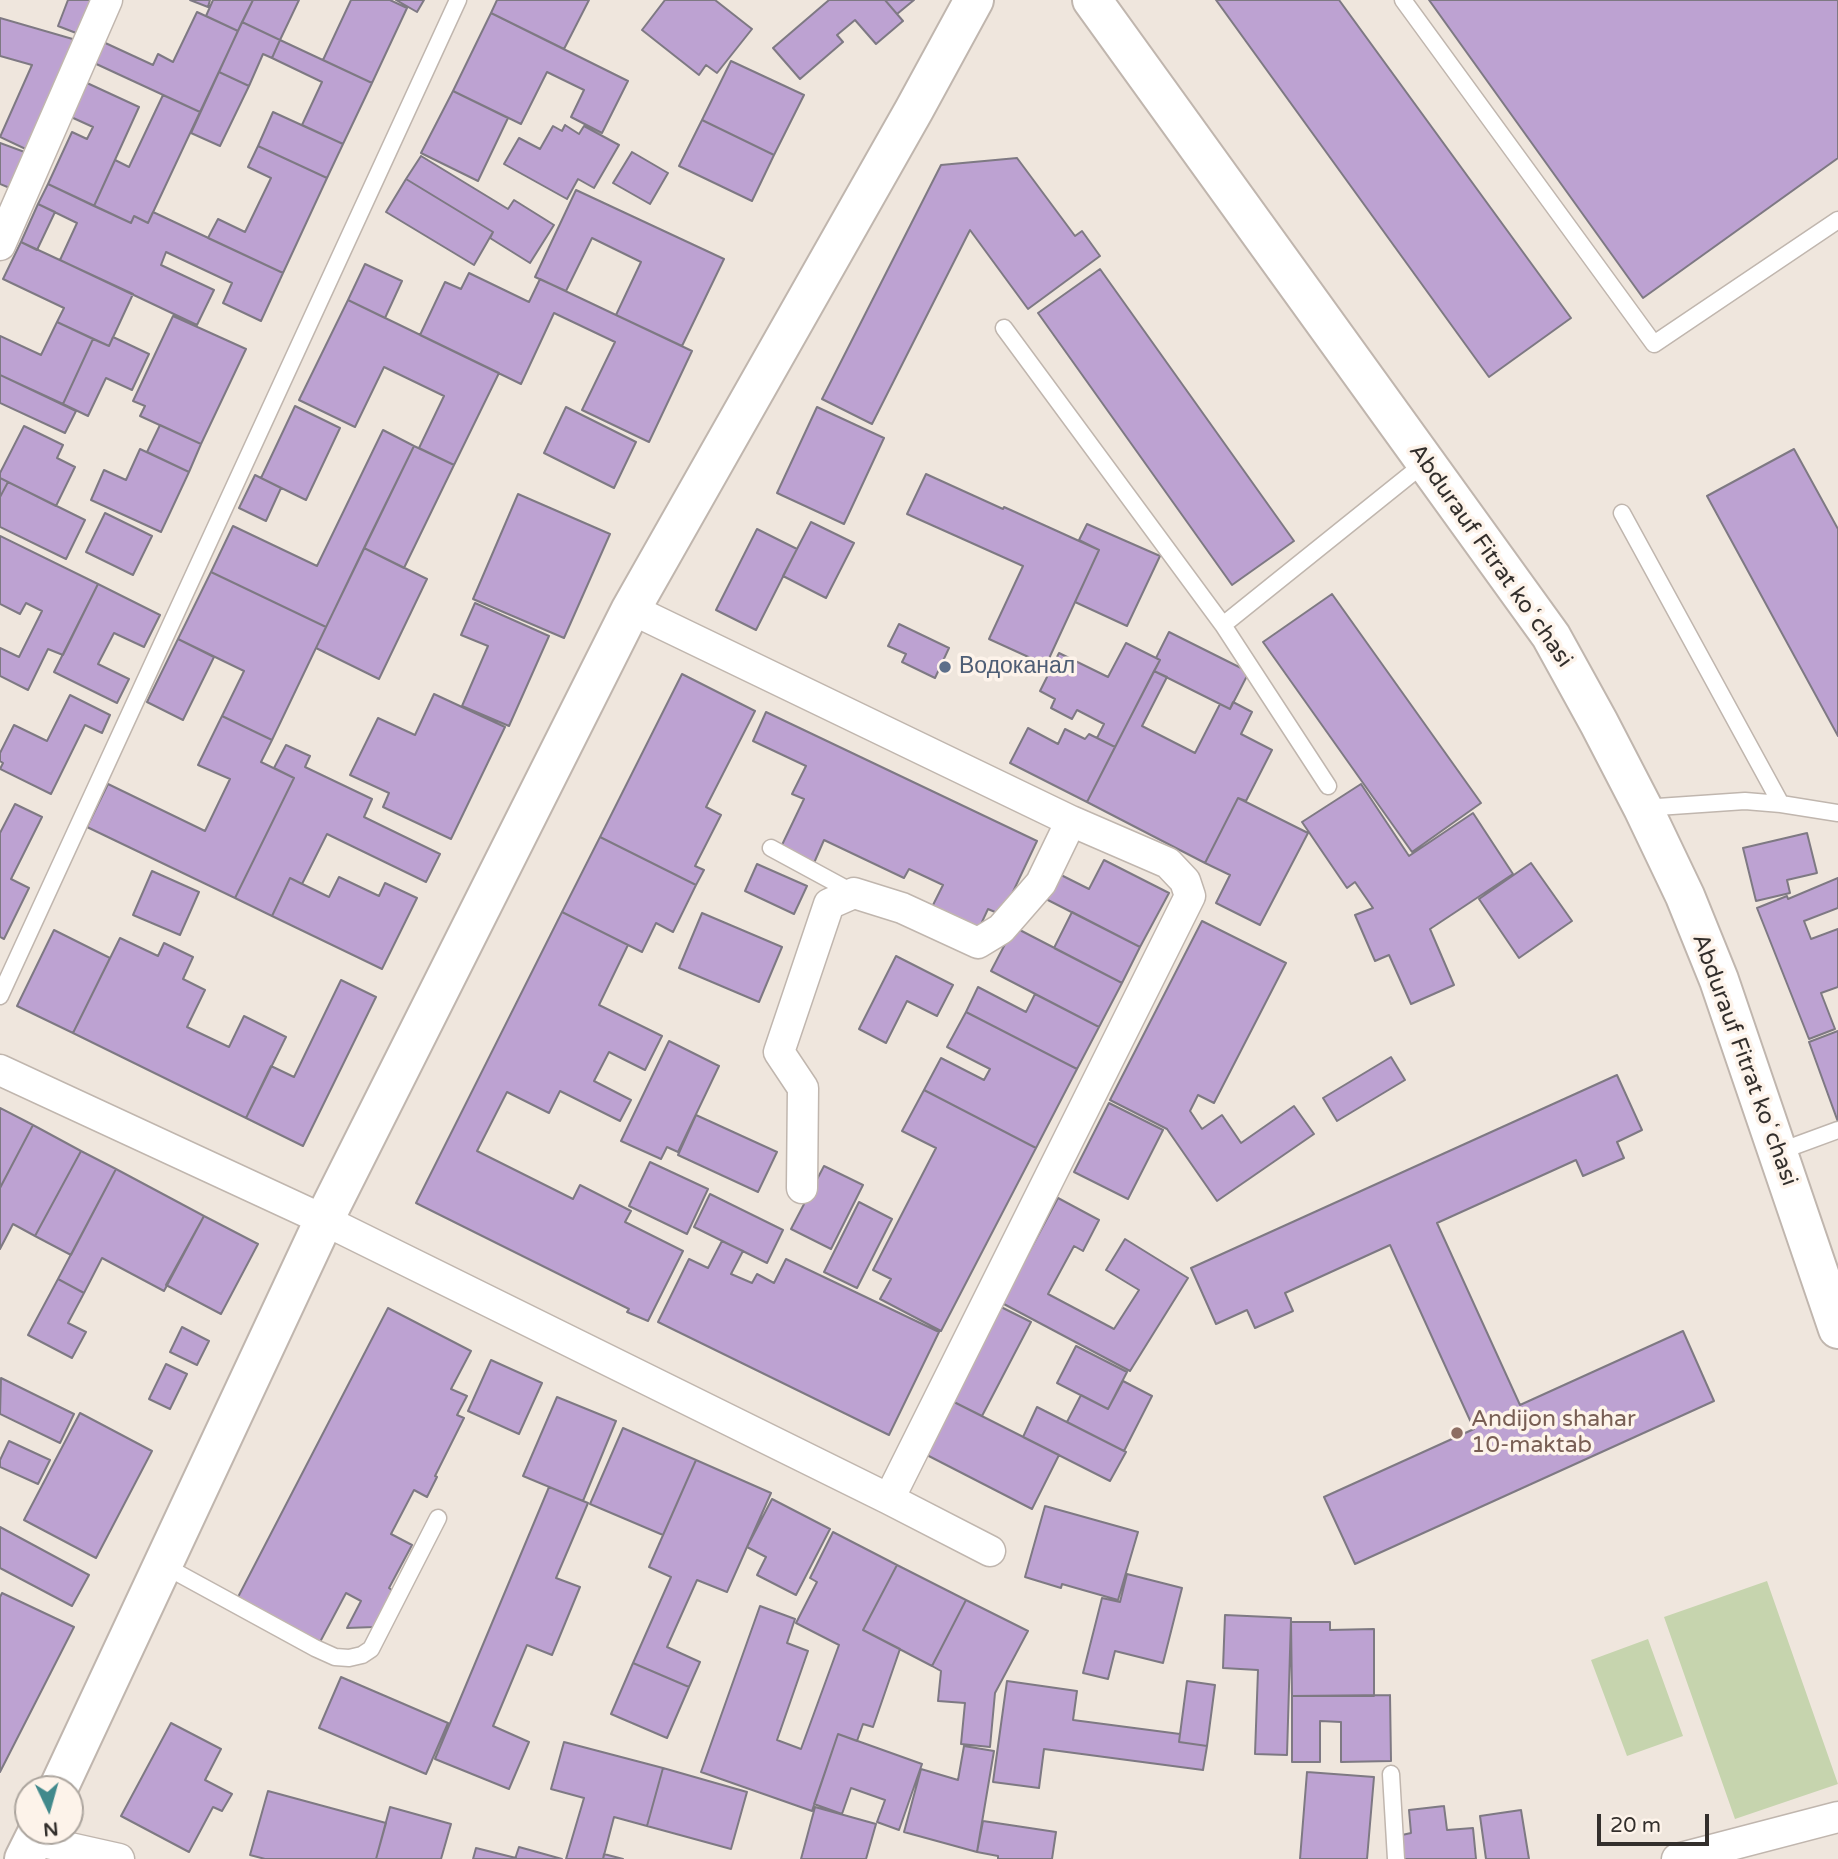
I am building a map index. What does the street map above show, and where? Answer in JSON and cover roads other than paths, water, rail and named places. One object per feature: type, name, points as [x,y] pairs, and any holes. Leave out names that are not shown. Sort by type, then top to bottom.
[{"type":"street","points":[[0,245],[107,0]]},
{"type":"street","points":[[65,1775],[324,1220],[631,609],[974,0]]},
{"type":"street","name":"Abdurauf Fitrat koʻchasi","points":[[1092,0],[1551,636],[1643,808],[1685,896],[1719,981],[1838,1329]]},
{"type":"street","points":[[631,609],[1071,821],[1168,863],[1185,881],[1190,896],[889,1499]]},
{"type":"street","points":[[802,1188],[803,1088],[779,1052],[829,904],[854,893],[902,908],[978,943],[1001,929],[1041,883],[1071,821]]},
{"type":"street","points":[[0,1070],[324,1220],[990,1551]]},
{"type":"street","points":[[1677,1859],[1838,1817]]},
{"type":"street","points":[[43,1845],[119,1859]]},
{"type":"lane","points":[[0,996],[458,0]]},
{"type":"lane","points":[[1403,0],[1654,344],[1838,220]]},
{"type":"lane","points":[[1004,328],[1223,625],[1328,786]]},
{"type":"lane","points":[[1223,625],[1426,462]]},
{"type":"lane","points":[[1622,513],[1781,804]]},
{"type":"lane","points":[[1643,808],[1745,801],[1838,813]]},
{"type":"lane","points":[[771,848],[854,893]]},
{"type":"lane","points":[[1778,1152],[1838,1130]]},
{"type":"lane","points":[[163,1565],[315,1648],[335,1657],[349,1658],[362,1655],[371,1648],[438,1518]]},
{"type":"lane","points":[[1391,1774],[1396,1859]]},
{"type":"place","name":"Водоканал","points":[[945,667]]},
{"type":"place","name":"Andijon shahar 10-maktab","points":[[1457,1433]]}]
